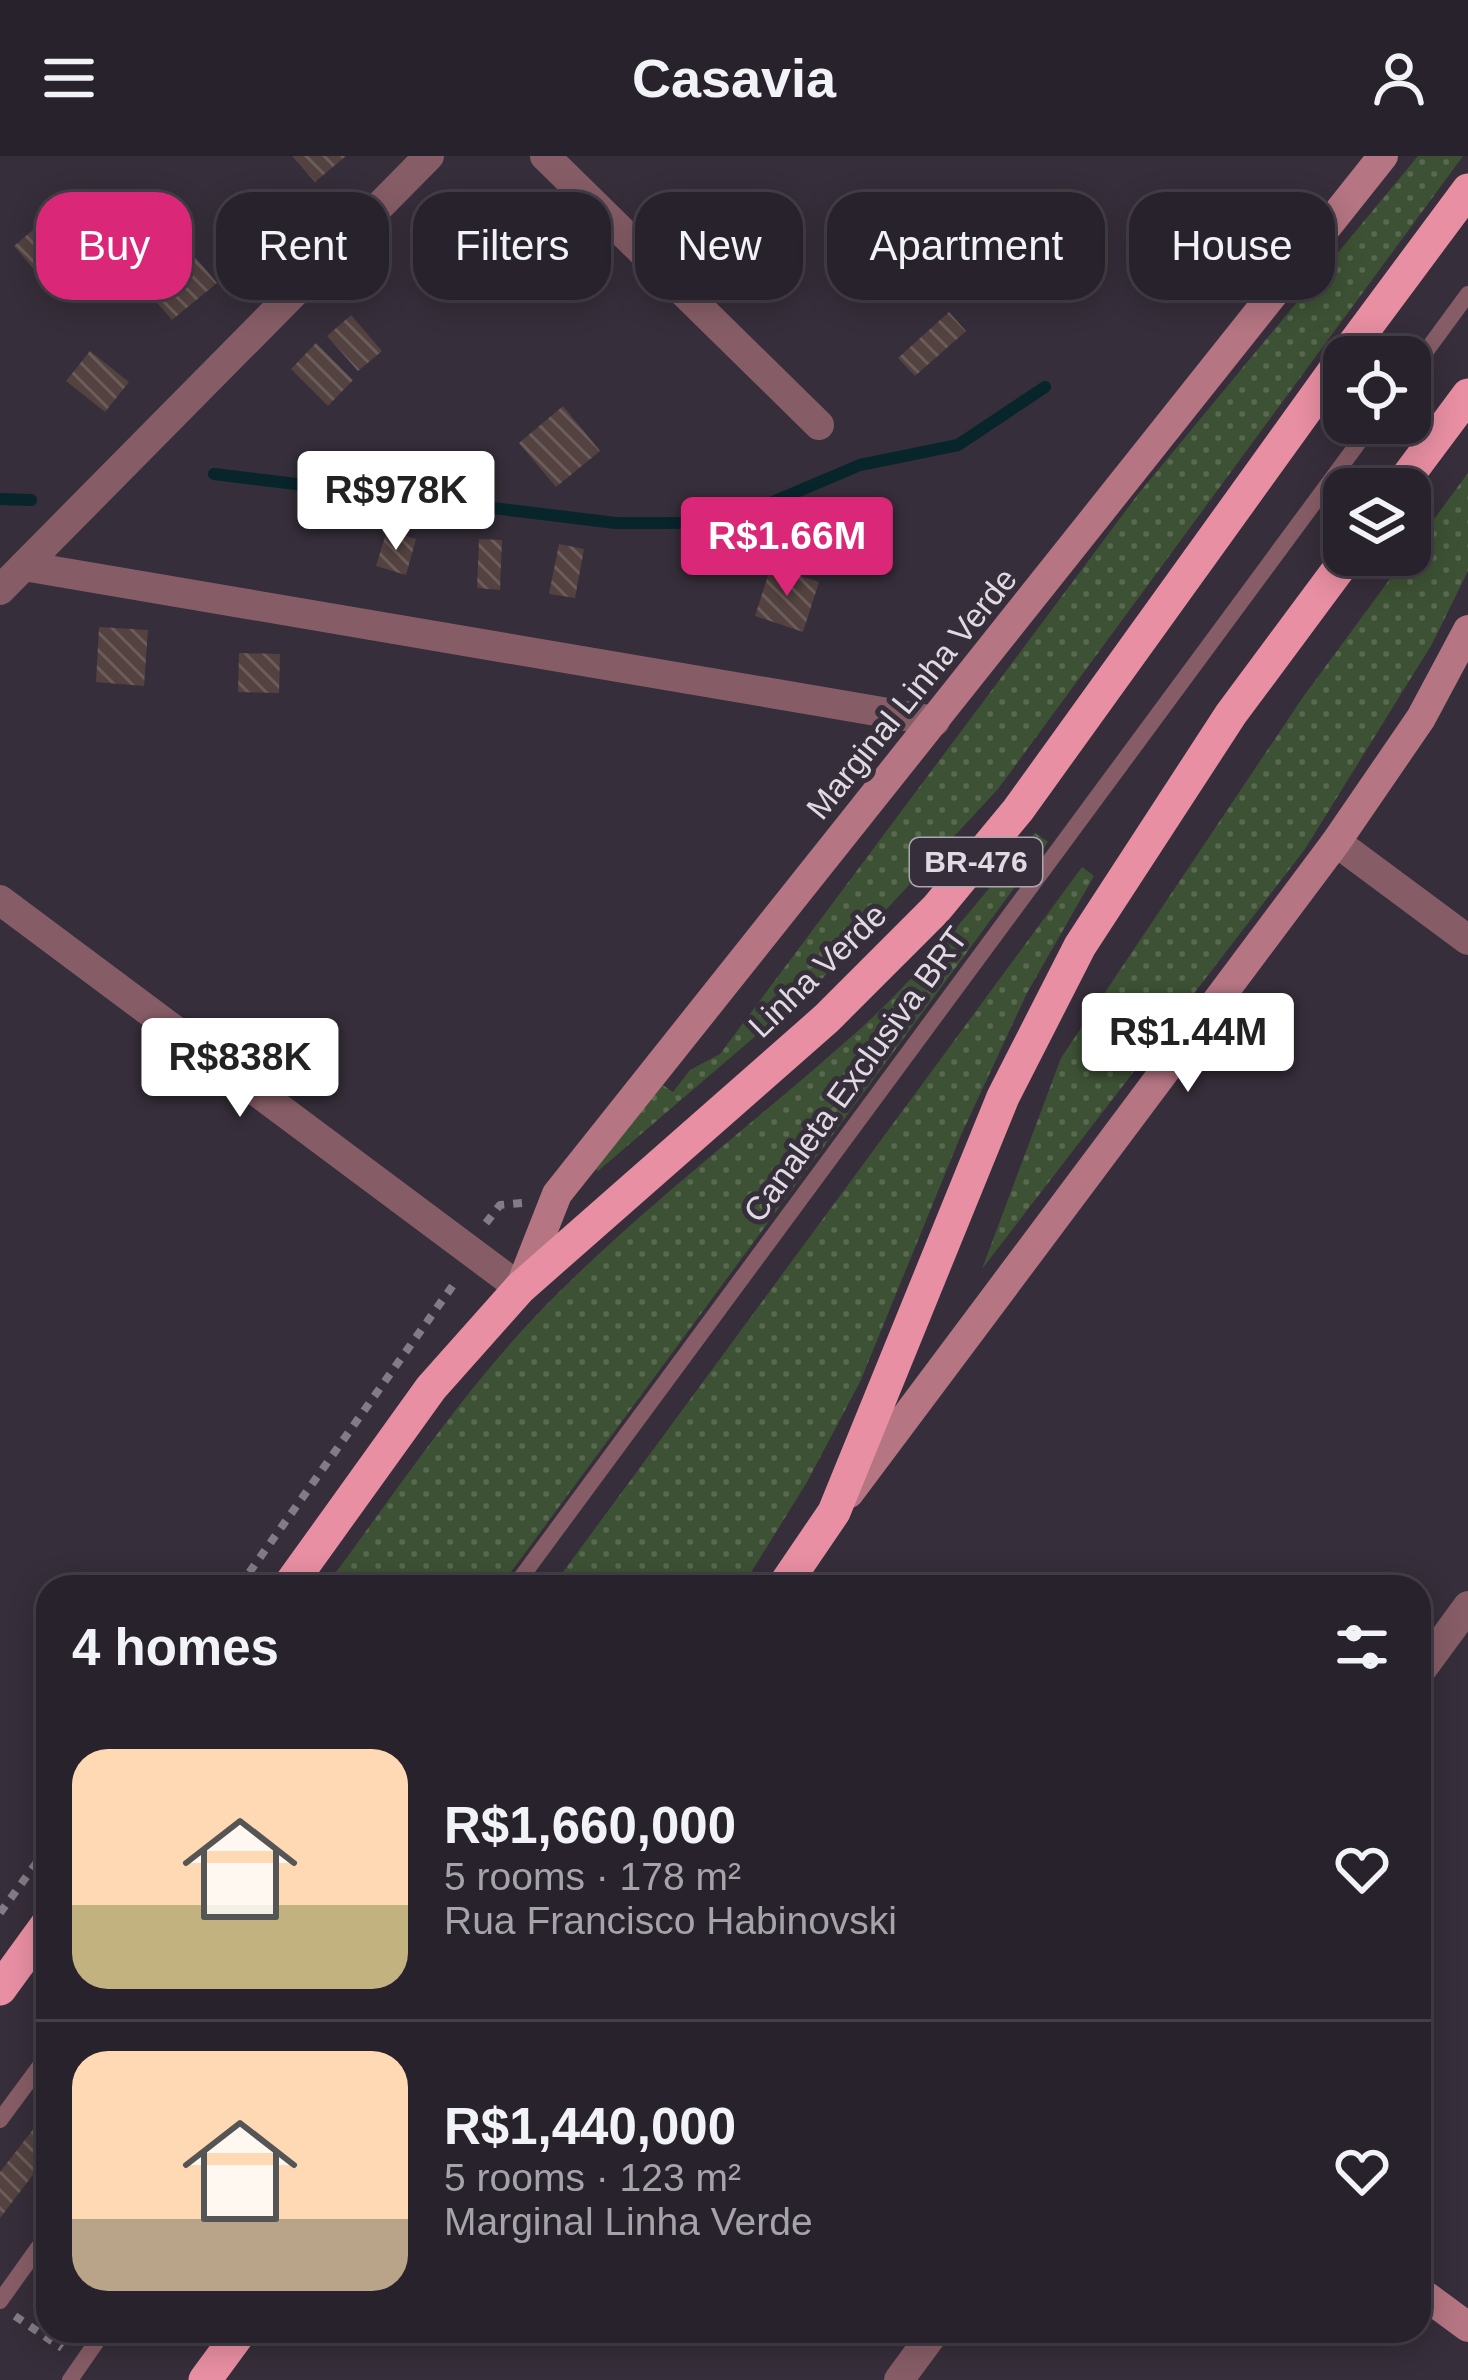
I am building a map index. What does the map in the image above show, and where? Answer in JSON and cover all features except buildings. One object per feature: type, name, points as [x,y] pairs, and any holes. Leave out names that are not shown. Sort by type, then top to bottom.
[{"type":"highway","name":"Linha Verde","points":[[1360,336],[1468,190]]},
{"type":"highway","name":"Linha Verde","points":[[297,1575],[431,1388],[520,1288],[827,1018],[936,909],[1018,810],[1323,386]]},
{"type":"highway","points":[[1414,468],[1468,395]]},
{"type":"highway","points":[[791,1575],[834,1512],[1003,1097],[1080,946],[1231,715],[1334,576]]},
{"type":"highway","points":[[0,1990],[36,1940]]},
{"type":"highway","points":[[205,2380],[232,2343]]},
{"type":"main road","name":"Marginal Linha Verde","points":[[520,1288],[557,1194],[1383,156]]},
{"type":"main road","points":[[834,1512],[1336,842],[1420,718],[1468,630]]},
{"type":"main road","points":[[1431,2300],[1468,2327]]},
{"type":"street","points":[[0,590],[429,156]]},
{"type":"street","points":[[545,156],[819,424]]},
{"type":"street","points":[[23,566],[935,721]]},
{"type":"street","points":[[1336,842],[1468,940]]},
{"type":"street","points":[[0,899],[520,1288]]},
{"type":"street","points":[[1431,1656],[1468,1606]]},
{"type":"street","points":[[899,2380],[926,2343]]},
{"type":"lane","points":[[1431,344],[1468,294]]},
{"type":"lane","name":"Canaleta Exclusiva BRT","points":[[523,1575],[1358,444]]},
{"type":"lane","points":[[0,2120],[36,2070]]},
{"type":"lane","points":[[0,2303],[36,2251]]},
{"type":"lane","points":[[70,2380],[95,2343]]},
{"type":"path","points":[[248,1575],[456,1284],[454,1263]]},
{"type":"path","points":[[0,1913],[36,1863]]},
{"type":"path","points":[[0,2303],[36,2325]]},
{"type":"path","points":[[61,2343],[82,2362]]},
{"type":"green space","points":[[1418,156],[1463,156],[1331,336],[1323,336],[1323,347],[998,789],[821,980],[598,1171],[593,1167],[657,1081],[673,1092],[690,1070],[720,1054],[1139,493],[1299,300],[1335,300],[1335,256]]},
{"type":"green space","points":[[1468,473],[1468,571],[1432,644],[1305,849],[982,1269],[1061,1058],[1303,697],[1392,576],[1431,576],[1431,523]]},
{"type":"green space","points":[[1035,833],[1048,842],[509,1575],[334,1575],[436,1436],[557,1294],[883,1007]]},
{"type":"green space","points":[[1082,867],[1094,876],[1027,993],[961,1135],[860,1382],[807,1482],[749,1575],[561,1575]]},
{"type":"waterway","points":[[214,474],[616,523],[723,523],[860,465],[958,445],[1045,387]]},
{"type":"waterway","points":[[0,499],[31,500]]}]
